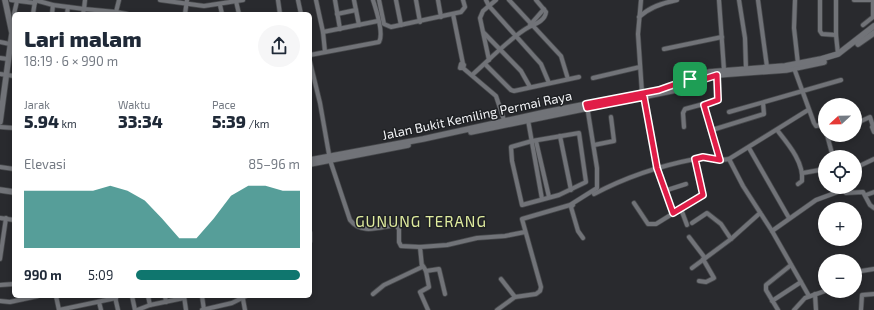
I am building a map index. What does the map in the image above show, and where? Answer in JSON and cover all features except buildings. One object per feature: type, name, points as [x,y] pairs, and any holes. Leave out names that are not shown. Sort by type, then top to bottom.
[{"type":"street","points":[[5,0],[12,27]]},
{"type":"street","points":[[10,0],[35,1],[96,12]]},
{"type":"street","points":[[84,9],[85,0]]},
{"type":"street","points":[[116,12],[119,0]]},
{"type":"street","points":[[160,0],[187,2],[204,6],[220,5],[243,0]]},
{"type":"street","points":[[278,0],[280,12]]},
{"type":"street","points":[[298,0],[301,12]]},
{"type":"street","points":[[316,0],[323,32],[325,52]]},
{"type":"street","points":[[335,0],[340,29]]},
{"type":"street","points":[[354,0],[359,25]]},
{"type":"street","points":[[312,55],[379,42],[381,37],[373,0]]},
{"type":"street","points":[[379,0],[384,25],[391,27],[420,22],[463,11],[465,7],[463,0]]},
{"type":"street","points":[[396,0],[401,25]]},
{"type":"street","points":[[416,0],[420,22]]},
{"type":"street","points":[[438,0],[442,17]]},
{"type":"street","points":[[486,0],[489,6],[541,64],[549,83]]},
{"type":"street","points":[[496,0],[489,6],[480,18],[484,33],[487,62],[511,90],[579,77]]},
{"type":"street","points":[[509,0],[561,56],[568,79]]},
{"type":"street","points":[[472,75],[516,36],[531,25],[544,9],[536,0]]},
{"type":"street","points":[[640,0],[638,17],[640,67],[643,95],[657,168],[673,213]]},
{"type":"street","points":[[638,17],[646,10],[659,4],[677,0]]},
{"type":"street","points":[[719,0],[724,70]]},
{"type":"street","points":[[739,0],[745,38],[746,69]]},
{"type":"street","points":[[758,0],[767,67]]},
{"type":"street","points":[[795,0],[794,28],[796,66],[808,110],[816,126],[818,126]]},
{"type":"street","points":[[820,0],[820,31],[822,34],[836,36]]},
{"type":"street","points":[[836,0],[836,36],[838,54]]},
{"type":"street","points":[[854,0],[872,0],[873,17],[863,25]]},
{"type":"street","points":[[14,12],[17,1]]},
{"type":"street","points":[[33,12],[35,1]]},
{"type":"street","points":[[236,1],[239,12]]},
{"type":"street","points":[[185,12],[187,2]]},
{"type":"street","points":[[52,12],[53,5]]},
{"type":"street","points":[[220,5],[222,12]]},
{"type":"street","points":[[67,12],[68,7]]},
{"type":"street","points":[[337,14],[356,10]]},
{"type":"street","points":[[453,14],[463,66],[496,96],[505,123]]},
{"type":"street","points":[[323,32],[378,21]]},
{"type":"street","name":"Jalan Bukit Kemiling Permai Raya","points":[[806,64],[838,54],[874,26]]},
{"type":"street","name":"Jalan Bukit Kemiling Permai Raya","points":[[312,163],[330,158],[643,95],[717,75],[806,64],[843,55],[874,32]]},
{"type":"street","points":[[484,33],[521,71],[530,87]]},
{"type":"street","points":[[0,122],[3,75],[8,59],[12,37]]},
{"type":"street","points":[[664,49],[722,37]]},
{"type":"street","points":[[0,42],[10,44]]},
{"type":"street","points":[[0,58],[8,59]]},
{"type":"street","name":"Jalan Bukit Kemiling Permai Raya","points":[[691,81],[709,72],[796,66]]},
{"type":"street","points":[[593,78],[640,67]]},
{"type":"street","points":[[312,70],[320,103],[330,158],[350,220],[356,227],[381,229],[396,225],[399,229],[399,242],[401,246],[420,247],[448,245],[477,238],[505,236],[525,232]]},
{"type":"street","points":[[684,127],[683,113],[685,109],[718,100],[717,75]]},
{"type":"street","points":[[729,112],[840,80]]},
{"type":"street","points":[[712,130],[764,114],[763,103]]},
{"type":"street","points":[[704,105],[720,160]]},
{"type":"street","points":[[497,310],[515,297],[536,294],[540,291],[541,287],[522,221],[524,218],[570,204],[596,190],[598,181],[594,145],[586,106]]},
{"type":"street","name":"Jalan Bukit Kemiling Permai Raya","points":[[505,123],[528,120],[586,106]]},
{"type":"street","points":[[583,238],[578,231],[571,206],[628,177],[657,168],[703,157],[720,160],[729,159],[808,110]]},
{"type":"street","points":[[594,145],[614,141],[611,117]]},
{"type":"street","points":[[862,121],[870,117],[874,132]]},
{"type":"street","points":[[528,120],[549,197]]},
{"type":"street","points":[[0,127],[12,128]]},
{"type":"street","points":[[777,130],[791,150],[803,173],[802,181],[798,184]]},
{"type":"street","points":[[579,133],[586,180],[585,183],[571,190],[523,206],[521,204],[512,161],[511,147],[534,141],[579,133]]},
{"type":"street","points":[[560,136],[571,190]]},
{"type":"street","points":[[534,141],[542,199]]},
{"type":"street","points":[[748,148],[789,218]]},
{"type":"street","name":"Jalan Bukit Kemiling Permai Raya","points":[[312,160],[330,158]]},
{"type":"street","points":[[634,203],[650,225],[656,224],[703,195],[695,159]]},
{"type":"street","points":[[729,159],[742,186],[772,231],[810,296]]},
{"type":"street","points":[[862,165],[874,159]]},
{"type":"street","points":[[0,167],[12,169]]},
{"type":"street","points":[[537,171],[542,170]]},
{"type":"street","points":[[803,173],[818,170]]},
{"type":"street","points":[[664,191],[686,184]]},
{"type":"street","points":[[0,190],[12,192]]},
{"type":"street","points":[[862,191],[866,195],[870,205],[874,208]]},
{"type":"street","points":[[866,195],[874,192]]},
{"type":"street","points":[[0,194],[12,196]]},
{"type":"street","points":[[772,231],[816,200],[830,194]]},
{"type":"street","points":[[681,209],[687,225]]},
{"type":"street","points":[[692,223],[707,213],[721,224],[731,239]]},
{"type":"street","points":[[692,268],[731,239],[760,213]]},
{"type":"street","points":[[0,218],[12,220]]},
{"type":"street","points":[[0,259],[6,218]]},
{"type":"street","points":[[689,237],[704,258],[714,278],[706,282],[699,281]]},
{"type":"street","points":[[420,247],[423,266],[426,271],[429,287],[420,292],[428,310]]},
{"type":"street","points":[[778,310],[766,290],[766,285],[791,265]]},
{"type":"street","points":[[373,294],[384,285],[423,266]]},
{"type":"street","points":[[426,271],[439,269],[445,294]]},
{"type":"street","points":[[862,271],[874,269]]},
{"type":"street","points":[[501,279],[515,297]]},
{"type":"street","points":[[772,301],[801,282]]},
{"type":"street","points":[[0,285],[12,284]]},
{"type":"street","points":[[794,310],[802,300],[818,293]]},
{"type":"street","points":[[815,294],[816,310]]},
{"type":"street","points":[[861,310],[862,295],[874,294]]},
{"type":"street","points":[[0,301],[10,302],[29,298]]},
{"type":"street","points":[[56,298],[59,310],[112,298]]},
{"type":"street","points":[[115,298],[118,310]]},
{"type":"street","points":[[133,298],[136,310],[180,298]]},
{"type":"street","points":[[148,298],[150,305]]},
{"type":"street","points":[[165,298],[166,302]]},
{"type":"street","points":[[184,298],[186,310]]},
{"type":"street","points":[[202,298],[203,310],[244,298],[245,310]]},
{"type":"street","points":[[99,302],[101,310]]},
{"type":"district","name":"GUNUNG TERANG","points":[[421,222]]},
{"type":"route","points":[[717,75],[719,98],[716,102],[704,105],[714,134],[720,160],[703,157],[695,159],[703,195],[702,197],[673,213],[657,168],[644,97],[587,108],[586,104],[659,90],[690,79],[692,83],[709,76],[717,75]]}]
